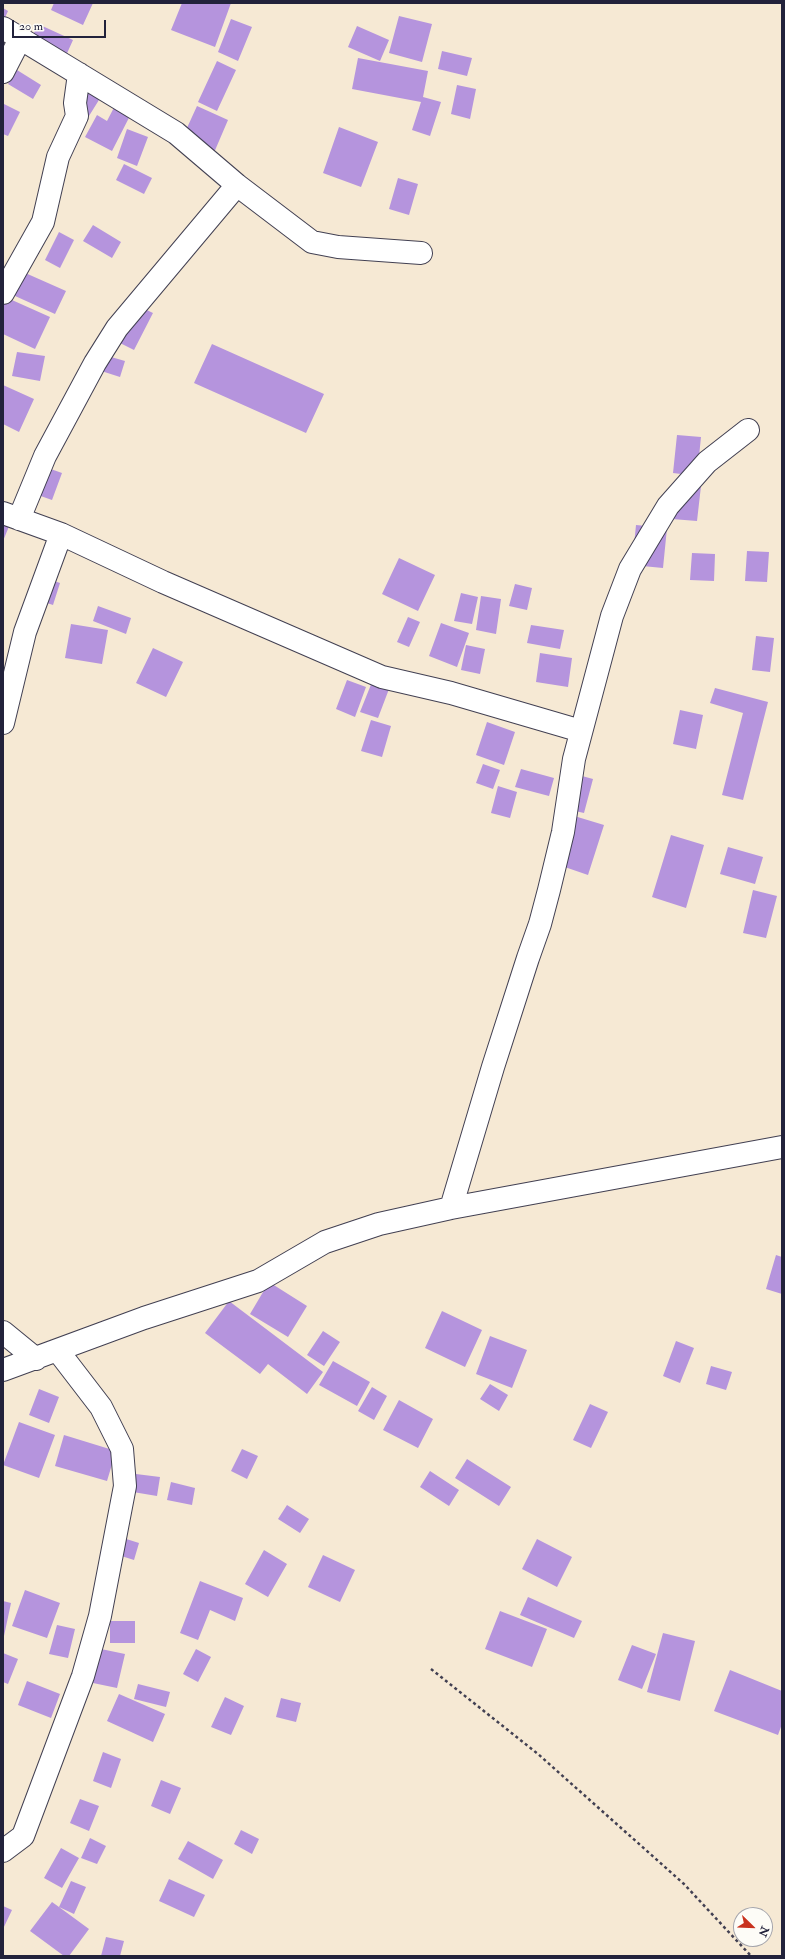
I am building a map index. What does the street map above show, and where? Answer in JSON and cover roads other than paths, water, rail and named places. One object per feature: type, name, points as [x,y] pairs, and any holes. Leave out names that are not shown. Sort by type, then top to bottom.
[{"type":"street","points":[[3,72],[12,32],[176,134],[237,185],[312,242],[338,247],[421,253]]},
{"type":"street","points":[[3,293],[43,222],[58,157],[76,116],[75,103],[79,74]]},
{"type":"street","points":[[237,185],[117,328],[96,362],[11,516],[61,534],[163,582],[382,677],[451,693],[581,730]]},
{"type":"street","points":[[451,1208],[493,1067],[540,924],[563,832],[574,759],[612,616],[630,570],[668,506],[707,462],[748,430]]},
{"type":"street","points":[[3,723],[8,682],[61,534]]},
{"type":"street","points":[[3,1370],[58,1351],[144,1318],[258,1281],[325,1242],[379,1224],[451,1208],[779,1149]]},
{"type":"street","points":[[3,1332],[36,1359]]},
{"type":"street","points":[[3,1851],[23,1836],[83,1676],[100,1616],[125,1486],[122,1449],[101,1407],[58,1351]]}]
